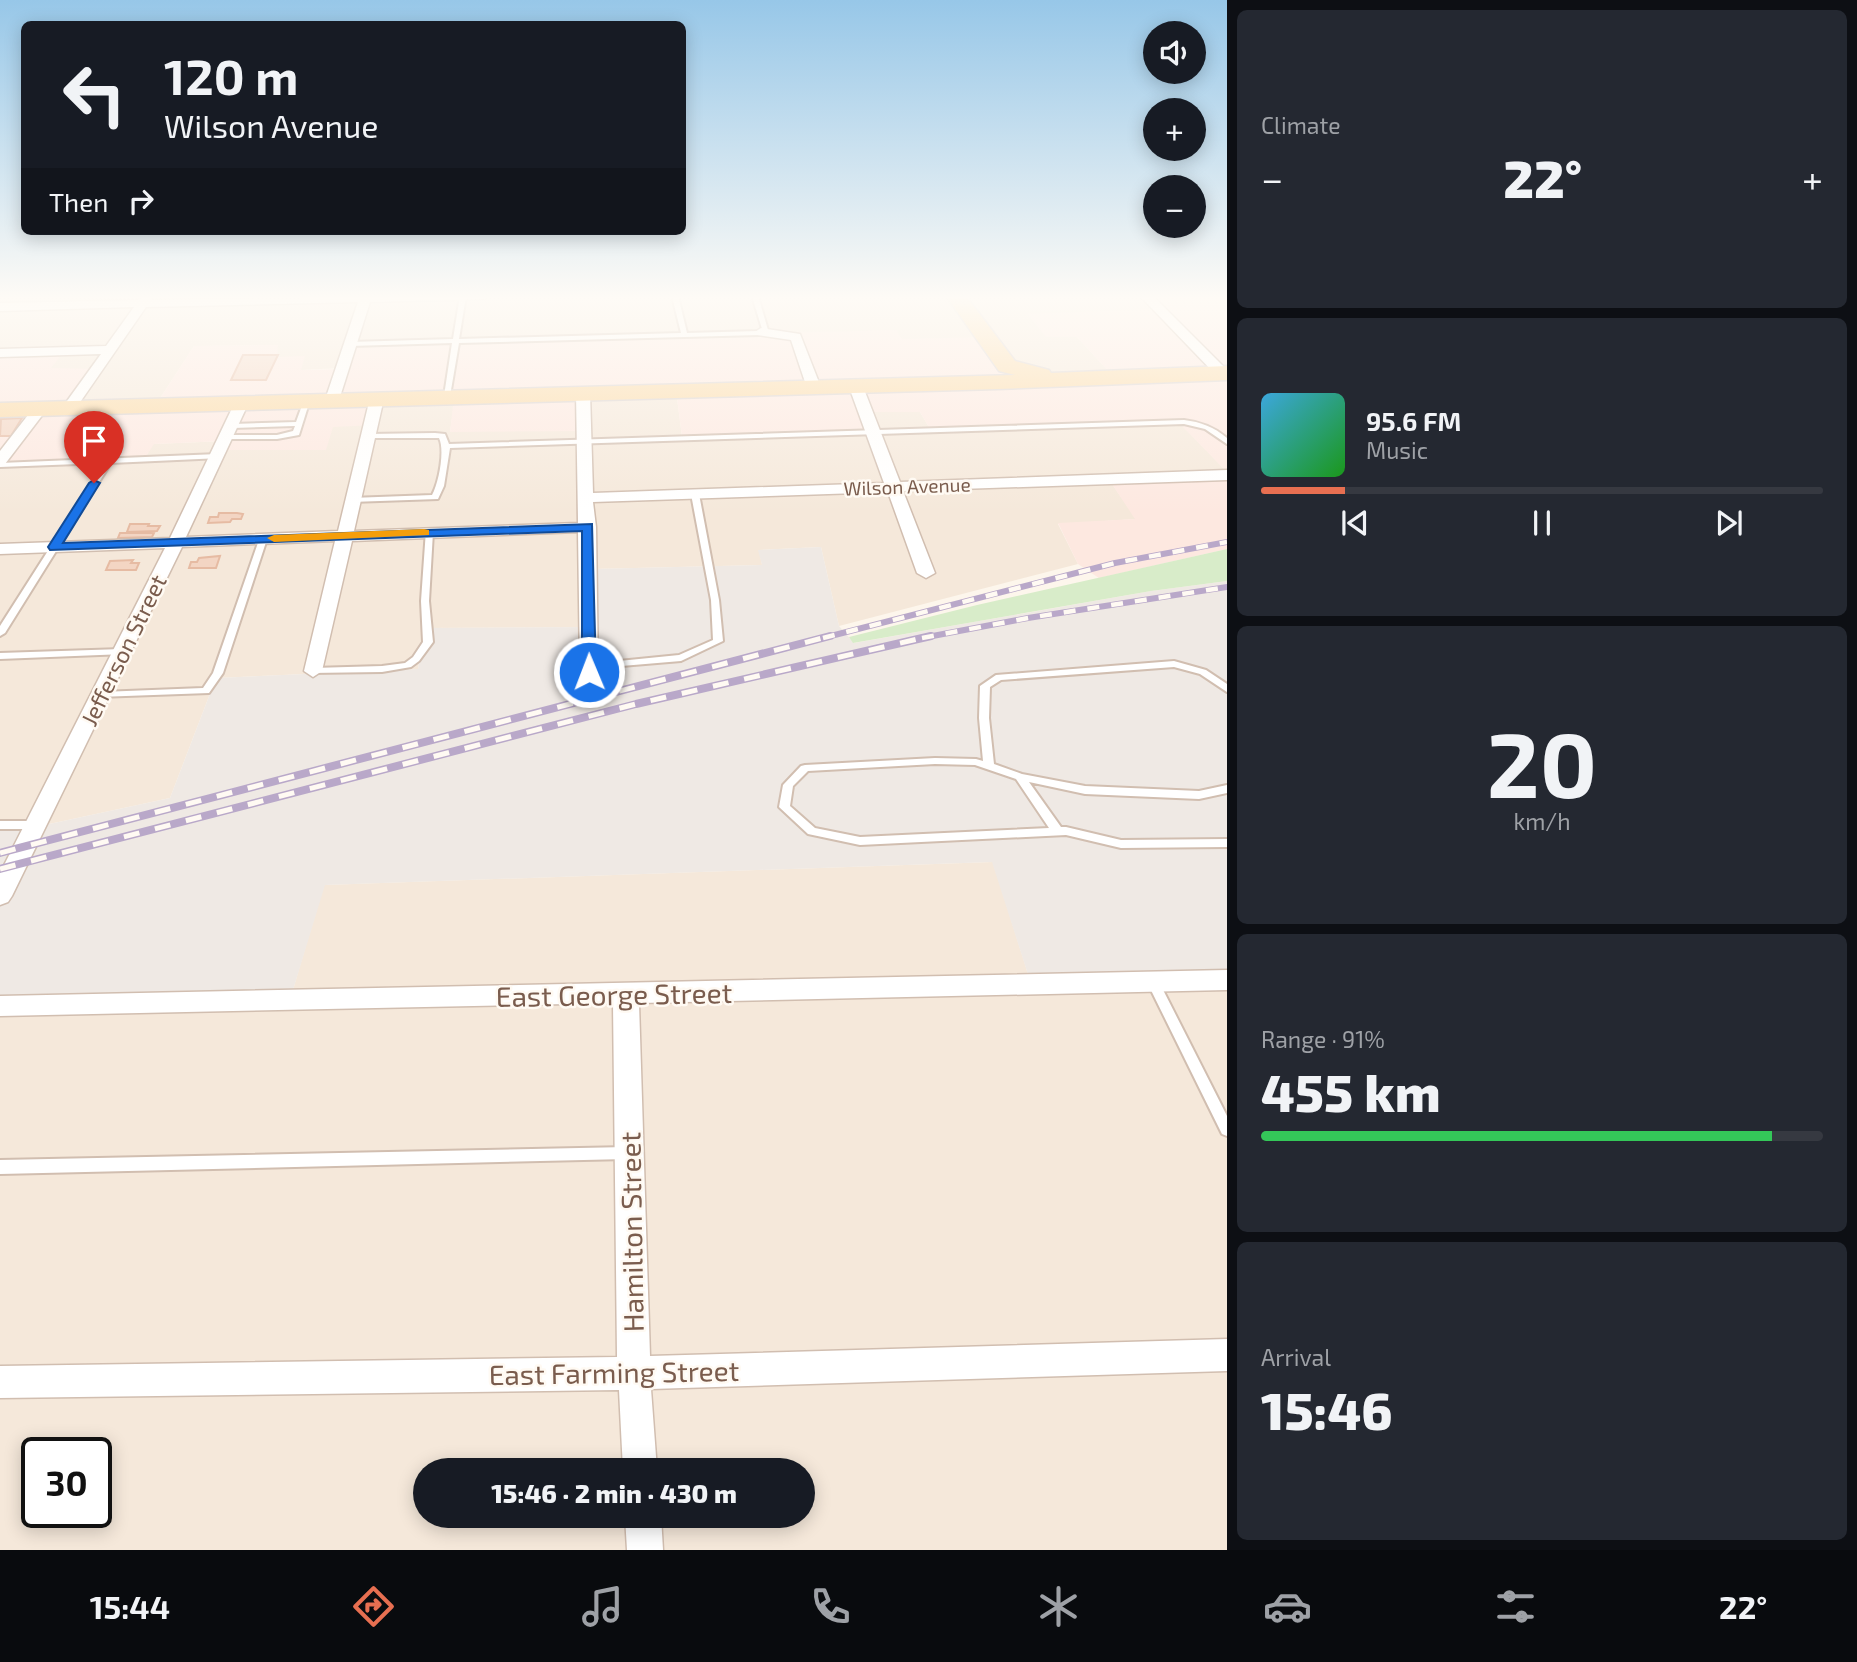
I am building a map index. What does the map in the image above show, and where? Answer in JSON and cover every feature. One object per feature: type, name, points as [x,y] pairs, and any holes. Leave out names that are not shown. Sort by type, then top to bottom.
[{"type":"main road","points":[[963,381],[991,376],[1005,368]]},
{"type":"main road","points":[[1018,368],[1063,378]]},
{"type":"main road","points":[[0,410],[813,385],[998,382],[1224,373]]},
{"type":"street","points":[[69,408],[98,368]]},
{"type":"street","points":[[332,400],[342,368]]},
{"type":"street","points":[[807,368],[813,385]]},
{"type":"street","points":[[855,384],[926,573]]},
{"type":"street","points":[[583,392],[589,669]]},
{"type":"street","points":[[313,671],[377,398]]},
{"type":"street","name":"Jefferson Street","points":[[0,896],[230,432],[242,402]]},
{"type":"street","points":[[0,463],[40,409]]},
{"type":"street","name":"Wilson Avenue","points":[[587,498],[1227,475]]},
{"type":"street","points":[[0,549],[588,527]]},
{"type":"street","name":"East George Street","points":[[0,1006],[1227,980]]},
{"type":"street","name":"Hamilton Street","points":[[626,994],[634,1373],[639,1458]]},
{"type":"street","name":"East Farming Street","points":[[0,1382],[634,1373],[1227,1355]]},
{"type":"street","points":[[644,1528],[645,1550]]},
{"type":"lane","points":[[447,396],[451,368]]},
{"type":"lane","points":[[230,432],[288,435],[296,433],[307,400]]},
{"type":"lane","points":[[447,446],[1184,422],[1213,428],[1227,442]]},
{"type":"lane","points":[[230,432],[300,424]]},
{"type":"lane","points":[[351,500],[435,497],[440,491],[443,458],[447,446],[442,436],[367,436]]},
{"type":"lane","points":[[0,463],[108,462],[218,456]]},
{"type":"lane","points":[[0,633],[108,462]]},
{"type":"lane","points":[[589,669],[681,658],[718,642],[715,600],[695,494]]},
{"type":"lane","points":[[313,671],[382,669],[408,665],[416,659],[428,642],[425,601],[429,533]]},
{"type":"lane","points":[[101,695],[206,691],[218,673],[263,539]]},
{"type":"lane","points":[[0,656],[122,652]]},
{"type":"lane","points":[[989,767],[984,718],[985,686],[999,677],[1174,664],[1203,672],[1227,689]]},
{"type":"lane","points":[[1227,789],[1199,795],[1085,790],[1020,777],[976,762],[935,761],[805,768],[788,785],[784,807],[812,831],[860,841],[1058,832],[1121,844],[1227,843]]},
{"type":"lane","points":[[1020,777],[1058,832]]},
{"type":"lane","points":[[0,825],[36,825]]},
{"type":"lane","points":[[1153,982],[1227,1130]]},
{"type":"lane","points":[[0,1167],[629,1153]]},
{"type":"shaded area","points":[[0,368],[103,369],[72,406],[157,403],[180,368],[1008,368],[1014,378],[1111,374],[1106,368],[1227,368],[1227,472],[1180,424],[933,434],[920,412],[873,412],[882,433],[682,437],[676,390],[585,393],[587,431],[450,432],[454,397],[379,398],[375,425],[333,427],[326,450],[223,450],[225,441],[154,444],[145,458],[0,463]]},
{"type":"shaded area","points":[[50,368],[180,368],[157,403],[71,407]]},
{"type":"shaded area","points":[[297,368],[335,368],[300,370]]},
{"type":"shaded area","points":[[1008,368],[1106,368],[1112,375],[1014,378]]},
{"type":"shaded area","points":[[676,390],[682,437],[881,433],[872,412],[920,412],[933,434],[1181,424],[1227,472],[1227,478],[1110,481],[1136,519],[1058,524],[1078,564],[839,626],[821,547],[759,550],[762,565],[592,569],[590,627],[426,628],[418,669],[216,678],[170,798],[26,829],[0,829],[0,463],[145,458],[153,444],[226,441],[332,426],[378,398],[455,397],[450,432],[585,393]]},
{"type":"shaded area","points":[[1227,478],[1227,549],[1099,578],[1078,564],[1058,523],[1135,519],[1110,481]]},
{"type":"shaded area","points":[[821,547],[839,626],[854,643],[1151,591],[1227,581],[1227,983],[1032,987],[992,862],[325,885],[289,1003],[0,1010],[0,829],[26,829],[170,798],[216,678],[418,669],[426,628],[590,627],[592,569],[762,565],[758,550]]},
{"type":"shaded area","points":[[993,862],[1032,987],[1227,983],[1227,1550],[0,1550],[0,1010],[289,1003],[324,885]]},
{"type":"green space","points":[[1227,549],[1227,581],[1151,591],[853,643],[849,637],[977,605]]},
{"type":"building","points":[[237,368],[272,368],[266,380],[231,380]]},
{"type":"building","points":[[22,418],[11,436],[0,436],[1,419]]},
{"type":"building","points":[[219,513],[243,514],[241,519],[232,519],[230,522],[208,523],[210,517],[218,517]]},
{"type":"building","points":[[130,524],[160,526],[157,531],[127,532]]},
{"type":"building","points":[[120,533],[154,533],[152,537],[118,538]]},
{"type":"building","points":[[220,556],[216,568],[189,568],[191,562],[197,562],[199,558]]},
{"type":"building","points":[[133,560],[131,563],[139,563],[136,570],[106,570],[110,561]]},
{"type":"railway","points":[[823,638],[1115,563],[1227,542]]},
{"type":"railway","points":[[924,638],[1028,618],[1227,587]]},
{"type":"railway","points":[[0,853],[830,636]]},
{"type":"railway","points":[[924,638],[931,636]]},
{"type":"railway","points":[[0,869],[636,704],[924,638]]},
{"type":"slow traffic","points":[[274,538],[424,533]]},
{"type":"route","points":[[94,483],[54,547],[588,527],[589,672]]}]
